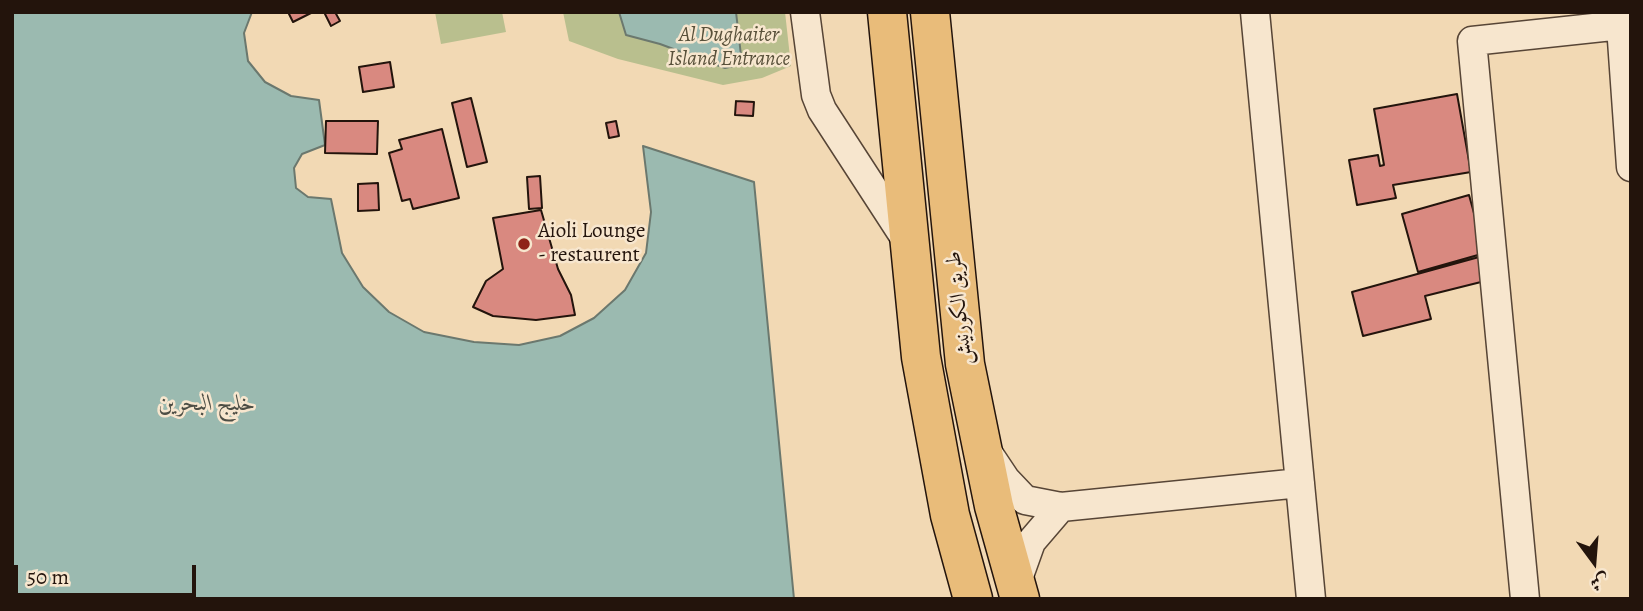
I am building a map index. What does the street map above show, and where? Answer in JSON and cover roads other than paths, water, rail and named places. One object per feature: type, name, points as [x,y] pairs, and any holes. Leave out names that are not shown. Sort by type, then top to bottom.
[{"type":"main road","name":"طريق الكورنيش","points":[[887,12],[921,357],[950,515],[973,599]]},
{"type":"main road","name":"طريق الكورنيش","points":[[930,12],[965,364],[994,506],[1018,592]]},
{"type":"street","points":[[805,12],[816,96],[822,110],[910,246]]},
{"type":"street","points":[[1255,12],[1311,599]]},
{"type":"street","points":[[1525,599],[1472,41],[1626,25],[1631,167]]},
{"type":"street","points":[[981,444],[1024,500],[1061,507],[1300,483]]},
{"type":"street","points":[[1018,592],[1031,542],[1061,507]]},
{"type":"water","name":"خليج البحرين","points":[[12,12],[252,12],[244,33],[248,61],[265,82],[291,96],[319,100],[325,145],[302,154],[294,168],[296,188],[308,197],[331,199],[342,253],[363,287],[389,312],[424,332],[474,342],[519,345],[560,336],[594,318],[625,290],[646,253],[651,212],[643,146],[754,182],[794,599],[12,599]]},
{"type":"water","points":[[619,12],[736,12],[742,64],[725,68],[660,44],[626,35]]},
{"type":"place","name":"Aioli Lounge - restaurent","points":[[524,244]]},
{"type":"park label","name":"Al Dughaiter Island Entrance","points":[[729,48]]}]
